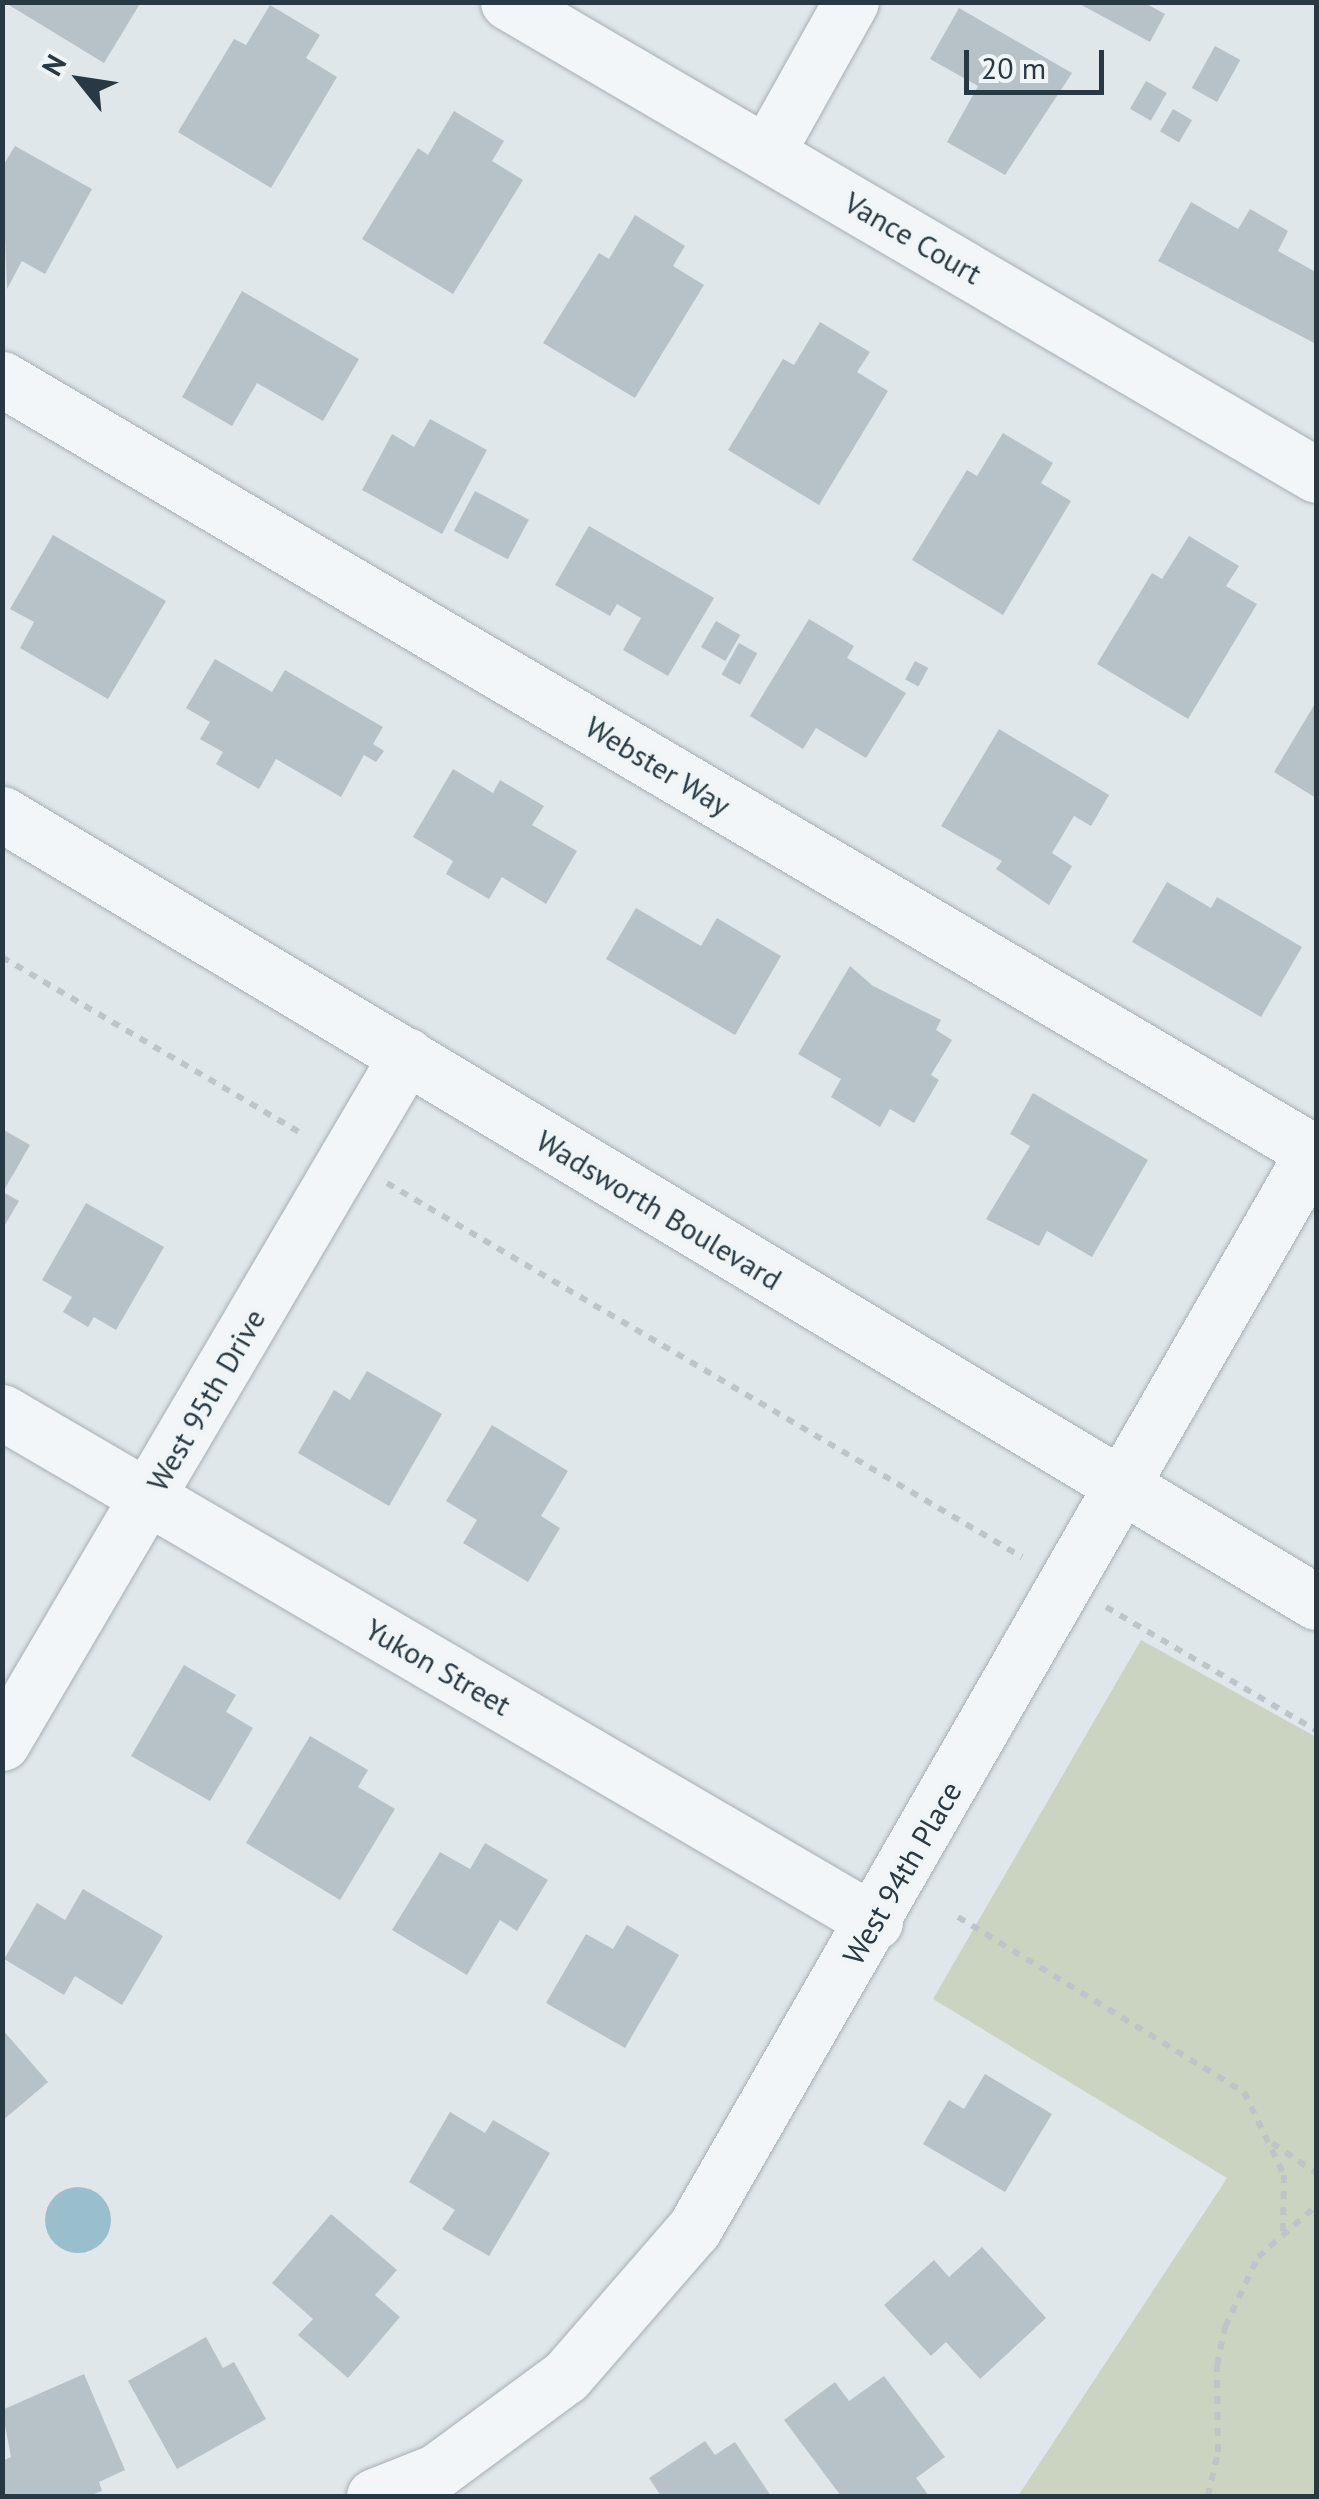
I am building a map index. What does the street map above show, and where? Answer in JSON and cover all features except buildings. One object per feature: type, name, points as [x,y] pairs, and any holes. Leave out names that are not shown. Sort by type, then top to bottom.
[{"type":"street","name":"Vance Court","points":[[508,2],[1316,475]]},
{"type":"street","points":[[767,152],[852,2]]},
{"type":"street","name":"Webster Way","points":[[2,379],[1315,1150]]},
{"type":"street","name":"Wadsworth Boulevard","points":[[2,814],[1316,1602]]},
{"type":"street","name":"West 95th Drive","points":[[2,1742],[407,1055]]},
{"type":"street","name":"West 94th Place","points":[[374,2496],[436,2471],[503,2428],[634,2305],[694,2229],[1069,1585],[1315,1150]]},
{"type":"street","name":"Yukon Street","points":[[2,1412],[875,1922]]},
{"type":"path","points":[[2,956],[1316,1730]]},
{"type":"path","points":[[958,1917],[1244,2092],[1284,2175],[1283,2231]]},
{"type":"path","points":[[1270,2142],[1316,2173]]},
{"type":"path","points":[[1208,2496],[1218,2452],[1216,2364],[1225,2327],[1258,2258],[1283,2231],[1316,2206]]},
{"type":"green space","points":[[1141,1640],[1316,1737],[1316,2496],[1018,2496],[1227,2178],[933,1999]]},
{"type":"water","points":[[78,2187],[101,2197],[111,2220],[101,2243],[78,2253],[55,2243],[45,2220],[55,2197]]}]
